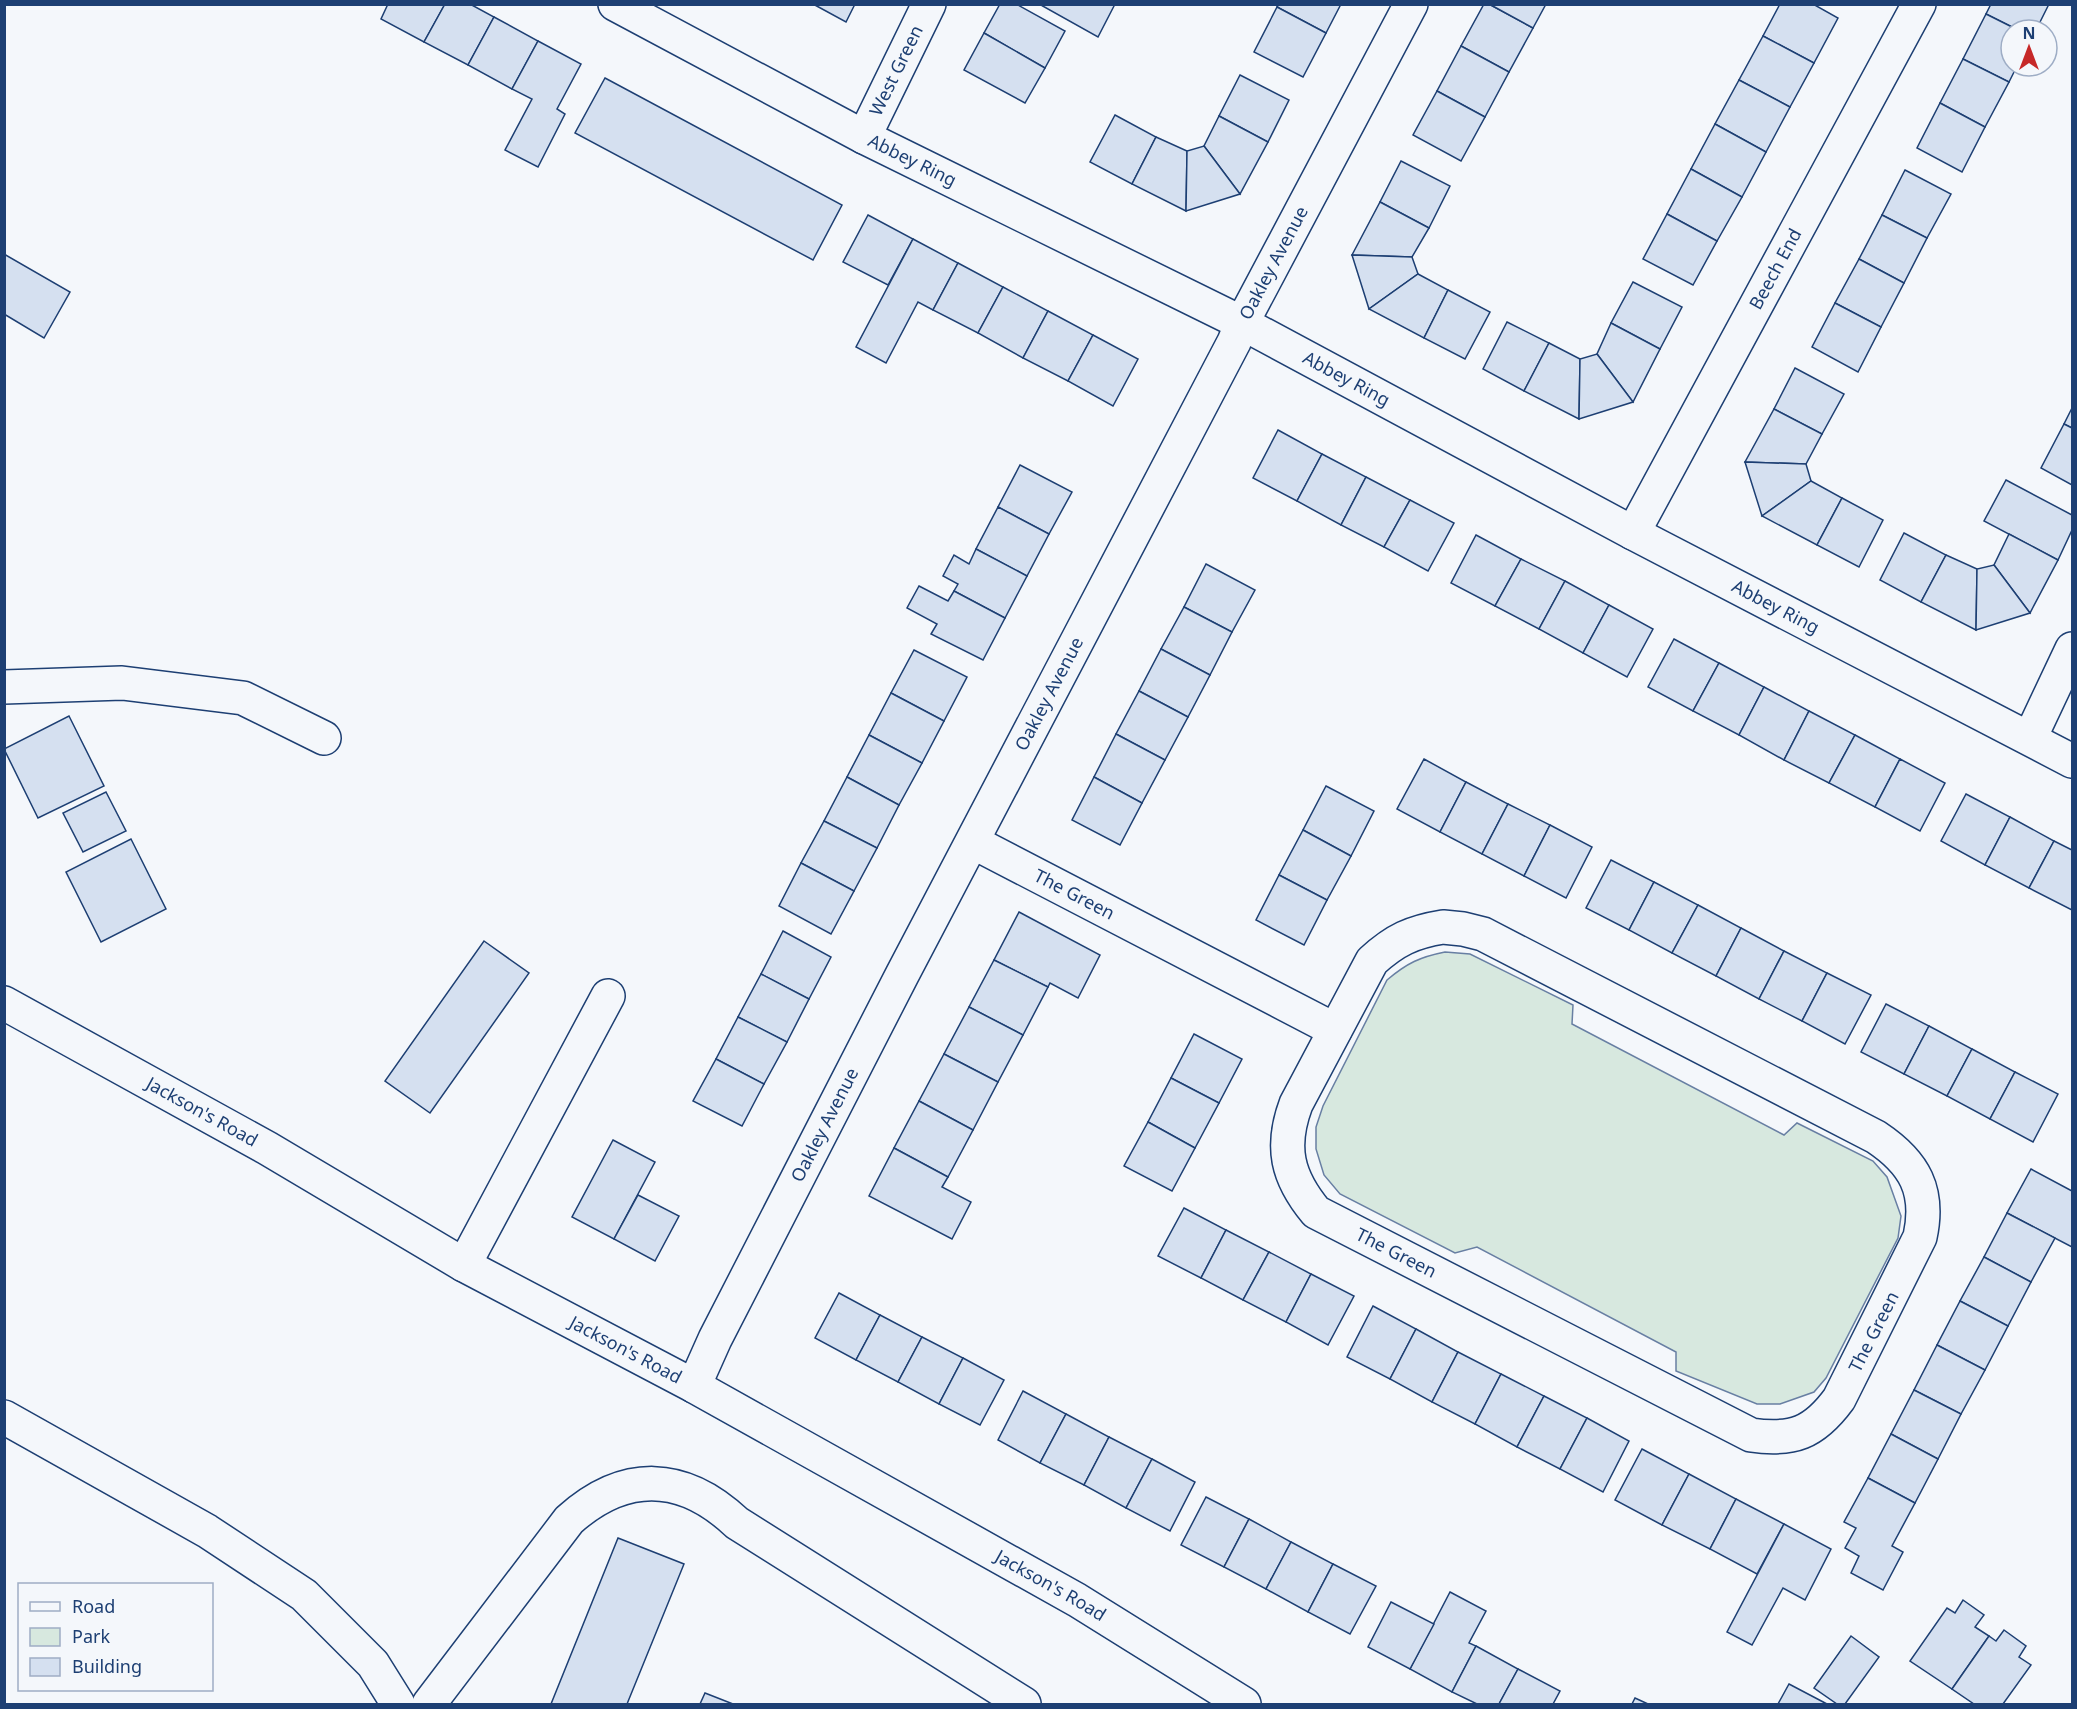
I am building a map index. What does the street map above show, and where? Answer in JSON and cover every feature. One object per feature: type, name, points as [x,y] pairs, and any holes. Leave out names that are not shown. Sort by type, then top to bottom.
[{"type":"street","name":"Abbey Ring","points":[[615,4],[864,137],[1242,323],[1633,533],[2073,761]]},
{"type":"street","name":"West Green","points":[[864,137],[929,4]]},
{"type":"street","name":"Oakley Avenue","points":[[694,1386],[715,1339],[886,1006],[974,842],[1242,323],[1411,4]]},
{"type":"street","name":"Beech End","points":[[1633,533],[1919,4]]},
{"type":"street","points":[[2030,738],[2073,649]]},
{"type":"street","points":[[4,687],[122,683],[243,698],[324,738]]},
{"type":"street","name":"The Green","points":[[974,842],[1335,1030]]},
{"type":"street","name":"The Green","points":[[1443,927],[1463,929],[1483,934],[1876,1137],[1893,1148],[1907,1162],[1917,1179],[1923,1199],[1924,1218],[1920,1237],[1839,1399],[1814,1426],[1797,1434],[1774,1438],[1751,1435],[1316,1212],[1303,1196],[1293,1178],[1288,1159],[1287,1140],[1296,1104],[1335,1030],[1372,961],[1387,947],[1423,930],[1443,927]]},
{"type":"street","points":[[464,1265],[608,996]]},
{"type":"street","name":"Jackson's Road","points":[[4,1003],[267,1148],[464,1265],[694,1386],[1077,1600],[1244,1704]]},
{"type":"street","points":[[4,1417],[207,1531],[304,1595],[373,1664],[398,1704]]},
{"type":"street","points":[[429,1704],[569,1520],[585,1505],[605,1494],[626,1487],[650,1483],[675,1486],[698,1494],[719,1506],[737,1523],[1024,1704]]},
{"type":"green space","points":[[1445,952],[1470,954],[1573,1005],[1572,1024],[1784,1135],[1797,1123],[1873,1161],[1887,1177],[1901,1216],[1898,1238],[1826,1378],[1814,1392],[1780,1404],[1757,1404],[1676,1371],[1676,1352],[1477,1247],[1455,1253],[1340,1194],[1324,1175],[1316,1149],[1316,1127],[1323,1106],[1387,980],[1414,962]]},
{"type":"building","points":[[388,4],[445,4],[424,42],[381,19]]},
{"type":"building","points":[[445,4],[470,4],[494,17],[468,65],[424,42]]},
{"type":"building","points":[[813,4],[855,4],[846,22]]},
{"type":"building","points":[[1000,4],[1016,4],[1065,31],[1045,68],[984,33]]},
{"type":"building","points":[[1039,4],[1115,4],[1098,37]]},
{"type":"building","points":[[1279,4],[1341,4],[1326,33],[1277,7]]},
{"type":"building","points":[[1484,4],[1489,4],[1533,28],[1509,72],[1461,46]]},
{"type":"building","points":[[1489,4],[1546,4],[1533,28]]},
{"type":"building","points":[[1780,4],[1813,4],[1838,18],[1814,63],[1763,36]]},
{"type":"building","points":[[1991,4],[2049,4],[2042,18],[1999,18],[1999,20],[1986,14]]},
{"type":"building","points":[[1277,7],[1326,33],[1303,77],[1254,52]]},
{"type":"building","points":[[1986,14],[1999,20],[1999,77],[1963,59]]},
{"type":"building","points":[[494,17],[538,41],[512,89],[468,65]]},
{"type":"building","points":[[984,33],[1045,68],[1025,103],[964,70]]},
{"type":"building","points":[[1763,36],[1814,63],[1790,107],[1739,80]]},
{"type":"building","points":[[538,41],[581,64],[557,109],[565,114],[538,167],[505,150],[532,99],[512,89]]},
{"type":"building","points":[[1461,46],[1509,72],[1485,117],[1437,91]]},
{"type":"building","points":[[1963,59],[2009,82],[1985,127],[1940,103]]},
{"type":"building","points":[[1240,75],[1289,100],[1268,142],[1219,116]]},
{"type":"building","points":[[605,78],[842,205],[813,260],[575,133]]},
{"type":"building","points":[[1739,80],[1790,107],[1766,152],[1715,124]]},
{"type":"building","points":[[1437,91],[1485,117],[1461,161],[1413,135]]},
{"type":"building","points":[[1940,103],[1985,127],[1962,172],[1917,148]]},
{"type":"building","points":[[1115,115],[1156,137],[1132,184],[1090,162]]},
{"type":"building","points":[[1219,116],[1268,142],[1240,194],[1204,146]]},
{"type":"building","points":[[1715,124],[1766,152],[1742,197],[1691,169]]},
{"type":"building","points":[[1156,137],[1187,151],[1186,211],[1132,184]]},
{"type":"building","points":[[1204,146],[1240,194],[1186,211],[1187,151]]},
{"type":"building","points":[[1401,161],[1450,186],[1429,228],[1380,202]]},
{"type":"building","points":[[1691,169],[1742,197],[1717,241],[1667,214]]},
{"type":"building","points":[[1905,170],[1951,194],[1927,238],[1882,215]]},
{"type":"building","points":[[1380,202],[1429,228],[1412,257],[1352,255]]},
{"type":"building","points":[[1667,214],[1717,241],[1693,285],[1643,259]]},
{"type":"building","points":[[868,215],[913,239],[888,285],[843,262]]},
{"type":"building","points":[[1882,215],[1927,238],[1904,283],[1859,259]]},
{"type":"building","points":[[913,239],[958,263],[933,310],[918,302],[886,363],[856,347]]},
{"type":"building","points":[[4,254],[70,292],[44,338],[4,314]]},
{"type":"building","points":[[1352,255],[1412,257],[1418,274],[1369,309]]},
{"type":"building","points":[[1859,259],[1904,283],[1881,327],[1835,303]]},
{"type":"building","points":[[958,263],[1003,287],[978,333],[933,310]]},
{"type":"building","points":[[1418,274],[1448,290],[1424,338],[1369,309]]},
{"type":"building","points":[[1633,282],[1682,307],[1660,349],[1611,323]]},
{"type":"building","points":[[1003,287],[1048,311],[1023,358],[978,333]]},
{"type":"building","points":[[1448,290],[1490,312],[1465,359],[1424,338]]},
{"type":"building","points":[[1835,303],[1881,327],[1858,372],[1812,347]]},
{"type":"building","points":[[1048,311],[1093,335],[1068,381],[1023,358]]},
{"type":"building","points":[[1507,322],[1549,343],[1524,391],[1483,369]]},
{"type":"building","points":[[1611,323],[1660,349],[1633,402],[1597,354]]},
{"type":"building","points":[[1093,335],[1138,359],[1113,406],[1068,381]]},
{"type":"building","points":[[1549,343],[1580,359],[1579,419],[1524,391]]},
{"type":"building","points":[[1597,354],[1633,402],[1579,419],[1580,359]]},
{"type":"building","points":[[1795,368],[1844,394],[1822,434],[1774,409]]},
{"type":"building","points":[[2072,408],[2072,428],[2064,424]]},
{"type":"building","points":[[1774,409],[1822,434],[1806,464],[1745,462]]},
{"type":"building","points":[[2064,424],[2072,428],[2072,485],[2041,468]]},
{"type":"building","points":[[1278,430],[1322,454],[1297,501],[1253,478]]},
{"type":"building","points":[[1322,454],[1366,477],[1341,525],[1297,501]]},
{"type":"building","points":[[1745,462],[1806,464],[1811,481],[1762,516]]},
{"type":"building","points":[[1020,465],[1072,492],[1049,534],[998,507]]},
{"type":"building","points":[[1366,477],[1410,500],[1384,547],[1341,525]]},
{"type":"building","points":[[2006,480],[2072,515],[2072,530],[2058,560],[1984,521]]},
{"type":"building","points":[[1811,481],[1842,498],[1817,545],[1762,516]]},
{"type":"building","points":[[1842,498],[1883,520],[1859,567],[1817,545]]},
{"type":"building","points":[[1410,500],[1454,523],[1428,571],[1384,547]]},
{"type":"building","points":[[998,507],[1049,534],[1027,576],[976,549]]},
{"type":"building","points":[[1904,533],[1946,555],[1921,602],[1880,580]]},
{"type":"building","points":[[2009,534],[2058,560],[2030,613],[1994,565]]},
{"type":"building","points":[[1476,535],[1521,559],[1495,606],[1451,583]]},
{"type":"building","points":[[976,549],[1027,576],[1005,618],[954,591],[958,584],[943,576],[954,555],[969,564]]},
{"type":"building","points":[[1946,555],[1977,569],[1976,630],[1921,602]]},
{"type":"building","points":[[1521,559],[1565,581],[1539,629],[1495,606]]},
{"type":"building","points":[[1206,564],[1255,590],[1232,632],[1184,607]]},
{"type":"building","points":[[1994,565],[2030,613],[1976,630],[1977,569]]},
{"type":"building","points":[[1565,581],[1609,605],[1583,653],[1539,629]]},
{"type":"building","points":[[919,586],[948,601],[954,591],[1005,618],[983,660],[931,634],[937,624],[907,608]]},
{"type":"building","points":[[1609,605],[1653,629],[1627,677],[1583,653]]},
{"type":"building","points":[[1184,607],[1232,632],[1210,675],[1161,649]]},
{"type":"building","points":[[1674,639],[1719,663],[1693,711],[1648,687]]},
{"type":"building","points":[[1161,649],[1210,675],[1188,717],[1139,691]]},
{"type":"building","points":[[914,650],[967,677],[944,721],[891,693]]},
{"type":"building","points":[[1719,663],[1764,687],[1739,735],[1693,711]]},
{"type":"building","points":[[1764,687],[1809,711],[1784,760],[1739,735]]},
{"type":"building","points":[[1139,691],[1188,717],[1165,760],[1116,734]]},
{"type":"building","points":[[891,693],[944,721],[922,763],[869,735]]},
{"type":"building","points":[[1809,711],[1855,735],[1829,783],[1784,760]]},
{"type":"building","points":[[69,716],[104,786],[38,818],[4,749]]},
{"type":"building","points":[[1116,734],[1165,760],[1142,803],[1094,777]]},
{"type":"building","points":[[869,735],[922,763],[899,805],[847,777]]},
{"type":"building","points":[[1855,735],[1900,759],[1875,807],[1829,783]]},
{"type":"building","points":[[1424,759],[1466,782],[1440,832],[1397,809]]},
{"type":"building","points":[[1900,759],[1945,783],[1920,831],[1875,807]]},
{"type":"building","points":[[847,777],[899,805],[877,848],[824,821]]},
{"type":"building","points":[[1094,777],[1142,803],[1120,845],[1072,820]]},
{"type":"building","points":[[1466,782],[1508,804],[1482,854],[1440,832]]},
{"type":"building","points":[[1326,786],[1374,811],[1351,856],[1303,830]]},
{"type":"building","points":[[106,792],[126,831],[83,852],[63,813]]},
{"type":"building","points":[[1966,794],[2010,817],[1985,865],[1941,841]]},
{"type":"building","points":[[1508,804],[1550,825],[1524,876],[1482,854]]},
{"type":"building","points":[[2010,817],[2054,841],[2029,888],[1985,865]]},
{"type":"building","points":[[824,821],[877,848],[854,891],[801,863]]},
{"type":"building","points":[[1550,825],[1592,847],[1566,898],[1524,876]]},
{"type":"building","points":[[1303,830],[1351,856],[1327,900],[1279,875]]},
{"type":"building","points":[[131,839],[166,909],[101,942],[66,872]]},
{"type":"building","points":[[2054,841],[2072,850],[2072,910],[2029,888]]},
{"type":"building","points":[[1611,860],[1654,882],[1629,930],[1586,908]]},
{"type":"building","points":[[801,863],[854,891],[831,934],[779,906]]},
{"type":"building","points":[[1279,875],[1327,900],[1304,945],[1256,920]]},
{"type":"building","points":[[1654,882],[1698,905],[1672,953],[1629,930]]},
{"type":"building","points":[[1698,905],[1741,928],[1716,976],[1672,953]]},
{"type":"building","points":[[1019,912],[1100,955],[1078,998],[1050,983],[1048,987],[994,960]]},
{"type":"building","points":[[1741,928],[1784,951],[1759,999],[1716,976]]},
{"type":"building","points":[[783,931],[831,957],[809,999],[761,974]]},
{"type":"building","points":[[484,941],[529,973],[430,1113],[385,1081]]},
{"type":"building","points":[[1784,951],[1827,973],[1802,1021],[1759,999]]},
{"type":"building","points":[[994,960],[1048,987],[1023,1035],[969,1007]]},
{"type":"building","points":[[1827,973],[1871,995],[1845,1044],[1802,1021]]},
{"type":"building","points":[[761,974],[809,999],[787,1042],[738,1017]]},
{"type":"building","points":[[1886,1004],[1929,1026],[1904,1074],[1861,1052]]},
{"type":"building","points":[[969,1007],[1023,1035],[998,1082],[944,1054]]},
{"type":"building","points":[[738,1017],[787,1042],[764,1084],[716,1059]]},
{"type":"building","points":[[1929,1026],[1972,1049],[1947,1096],[1904,1074]]},
{"type":"building","points":[[1194,1034],[1242,1059],[1219,1103],[1171,1078]]},
{"type":"building","points":[[1972,1049],[2015,1072],[1990,1119],[1947,1096]]},
{"type":"building","points":[[944,1054],[998,1082],[973,1130],[919,1101]]},
{"type":"building","points":[[716,1059],[764,1084],[742,1126],[693,1101]]},
{"type":"building","points":[[2015,1072],[2058,1094],[2033,1142],[1990,1119]]},
{"type":"building","points":[[1171,1078],[1219,1103],[1195,1148],[1148,1122]]},
{"type":"building","points":[[919,1101],[973,1130],[948,1177],[894,1148]]},
{"type":"building","points":[[1148,1122],[1195,1148],[1172,1191],[1124,1166]]},
{"type":"building","points":[[613,1140],[655,1162],[614,1239],[572,1217]]},
{"type":"building","points":[[894,1148],[948,1177],[942,1187],[971,1202],[952,1239],[869,1196]]},
{"type":"building","points":[[2031,1169],[2072,1191],[2072,1247],[2007,1213]]},
{"type":"building","points":[[638,1195],[679,1216],[655,1261],[614,1239]]},
{"type":"building","points":[[1184,1208],[1226,1230],[1201,1278],[1158,1256]]},
{"type":"building","points":[[2007,1213],[2055,1238],[2031,1282],[1984,1257]]},
{"type":"building","points":[[1226,1230],[1269,1252],[1243,1300],[1201,1278]]},
{"type":"building","points":[[1269,1252],[1311,1274],[1286,1322],[1243,1300]]},
{"type":"building","points":[[1984,1257],[2031,1282],[2008,1326],[1960,1301]]},
{"type":"building","points":[[1311,1274],[1354,1296],[1328,1345],[1286,1322]]},
{"type":"building","points":[[839,1293],[880,1315],[856,1360],[815,1338]]},
{"type":"building","points":[[1960,1301],[2008,1326],[1985,1370],[1937,1345]]},
{"type":"building","points":[[1373,1306],[1416,1329],[1390,1379],[1347,1357]]},
{"type":"building","points":[[880,1315],[922,1337],[898,1382],[856,1360]]},
{"type":"building","points":[[1416,1329],[1458,1352],[1432,1402],[1390,1379]]},
{"type":"building","points":[[922,1337],[963,1358],[939,1404],[898,1382]]},
{"type":"building","points":[[1937,1345],[1985,1370],[1961,1414],[1914,1390]]},
{"type":"building","points":[[1458,1352],[1501,1374],[1475,1424],[1432,1402]]},
{"type":"building","points":[[963,1358],[1004,1380],[980,1425],[939,1404]]},
{"type":"building","points":[[1501,1374],[1544,1396],[1517,1447],[1475,1424]]},
{"type":"building","points":[[1914,1390],[1961,1414],[1938,1459],[1891,1434]]},
{"type":"building","points":[[1023,1391],[1066,1414],[1040,1463],[998,1440]]},
{"type":"building","points":[[1544,1396],[1587,1418],[1560,1469],[1517,1447]]},
{"type":"building","points":[[1066,1414],[1109,1437],[1084,1485],[1040,1463]]},
{"type":"building","points":[[1587,1418],[1629,1441],[1603,1492],[1560,1469]]},
{"type":"building","points":[[1891,1434],[1938,1459],[1915,1503],[1868,1478]]},
{"type":"building","points":[[1109,1437],[1152,1459],[1126,1508],[1084,1485]]},
{"type":"building","points":[[1642,1449],[1689,1474],[1662,1525],[1615,1500]]},
{"type":"building","points":[[1152,1459],[1195,1482],[1170,1531],[1126,1508]]},
{"type":"building","points":[[1689,1474],[1736,1499],[1710,1549],[1662,1525]]},
{"type":"building","points":[[1868,1478],[1915,1503],[1892,1546],[1903,1552],[1883,1590],[1851,1573],[1859,1556],[1845,1548],[1856,1528],[1844,1522]]},
{"type":"building","points":[[1206,1497],[1249,1519],[1224,1567],[1181,1545]]},
{"type":"building","points":[[1736,1499],[1784,1524],[1757,1574],[1710,1549]]},
{"type":"building","points":[[1249,1519],[1291,1542],[1266,1589],[1224,1567]]},
{"type":"building","points":[[1784,1524],[1831,1549],[1805,1600],[1783,1588],[1752,1645],[1727,1632]]},
{"type":"building","points":[[618,1538],[684,1564],[627,1704],[551,1704]]},
{"type":"building","points":[[1291,1542],[1333,1564],[1308,1612],[1266,1589]]},
{"type":"building","points":[[1333,1564],[1376,1586],[1350,1634],[1308,1612]]},
{"type":"building","points":[[1450,1592],[1486,1611],[1469,1643],[1476,1646],[1452,1692],[1410,1669]]},
{"type":"building","points":[[1963,1600],[1984,1615],[1975,1627],[1989,1636],[1952,1689],[1910,1661],[1947,1608],[1955,1613]]},
{"type":"building","points":[[1391,1602],[1434,1624],[1410,1669],[1368,1647]]},
{"type":"building","points":[[2004,1630],[2026,1646],[2019,1657],[2031,1665],[2003,1704],[1974,1704],[1952,1689],[1989,1636],[1996,1641]]},
{"type":"building","points":[[1851,1636],[1879,1657],[1845,1704],[1837,1704],[1814,1688]]},
{"type":"building","points":[[1476,1646],[1518,1669],[1499,1704],[1477,1704],[1452,1692]]},
{"type":"building","points":[[1518,1669],[1560,1691],[1553,1704],[1499,1704]]},
{"type":"building","points":[[1789,1684],[1827,1704],[1778,1704]]},
{"type":"building","points":[[705,1693],[733,1704],[700,1704]]},
{"type":"building","points":[[1635,1698],[1648,1704],[1632,1704]]}]
